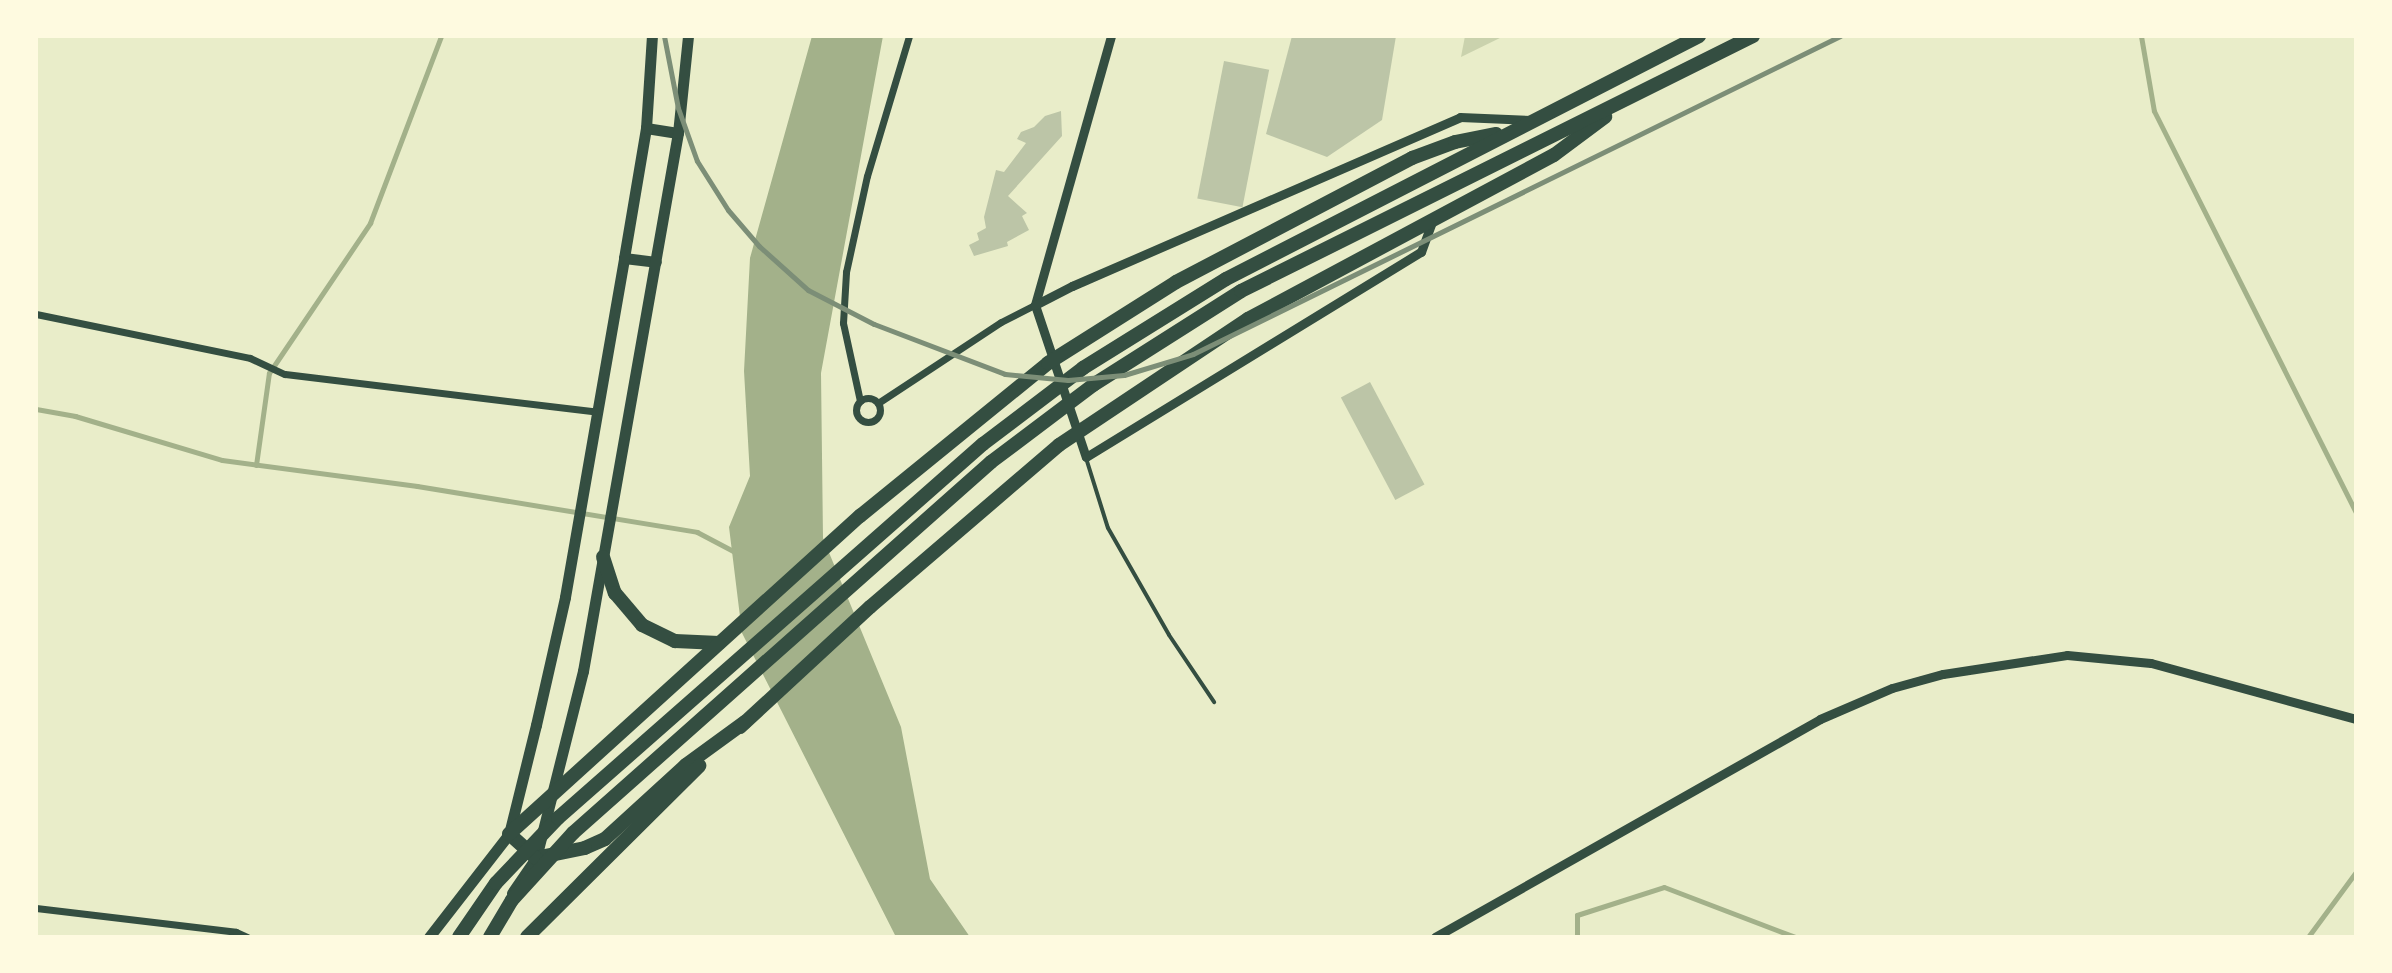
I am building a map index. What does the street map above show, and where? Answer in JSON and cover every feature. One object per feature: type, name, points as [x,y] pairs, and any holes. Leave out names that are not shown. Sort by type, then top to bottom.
[{"type":"highway","points":[[459,937],[496,883],[558,818],[983,444],[1083,368],[1157,318],[1406,184],[1699,36]]},
{"type":"highway","points":[[490,937],[512,900],[573,833],[991,462],[1093,385],[1241,291],[1753,36]]},
{"type":"highway","points":[[527,937],[616,845],[745,722],[870,607],[1059,445],[1248,319],[1554,155],[1630,97]]},
{"type":"highway","points":[[745,722],[686,765],[605,839],[585,848],[536,858],[509,834],[842,533],[1048,363],[1176,282],[1412,158],[1455,142],[1516,130]]},
{"type":"highway","points":[[603,557],[615,593],[642,625],[675,641],[724,638]]},
{"type":"main road","points":[[429,937],[509,834],[550,666],[582,504],[646,128],[652,36]]},
{"type":"main road","points":[[482,937],[536,858],[583,671],[678,133],[688,36]]},
{"type":"main road","points":[[646,128],[678,133]]},
{"type":"main road","points":[[624,258],[656,262]]},
{"type":"street","points":[[860,401],[872,398],[878,403],[879,415],[867,422],[857,416],[860,401],[843,323],[846,272],[867,176],[909,36]]},
{"type":"street","points":[[1111,36],[1035,305],[1086,457],[1421,252],[1432,221]]},
{"type":"street","points":[[878,403],[1001,322],[1072,286],[1460,117],[1535,120]]},
{"type":"street","points":[[36,314],[250,358],[285,374],[598,412]]},
{"type":"street","points":[[1435,937],[1820,719],[1892,688],[1943,674],[2067,655],[2151,663],[2356,719]]},
{"type":"street","points":[[36,908],[236,932],[247,937]]},
{"type":"lane","points":[[1086,457],[1108,528],[1169,635],[1214,702]]},
{"type":"shaded area","points":[[812,36],[883,36],[821,373],[823,538],[901,727],[930,879],[970,937],[896,937],[742,633],[729,527],[750,476],[744,371],[750,258]]},
{"type":"shaded area","points":[[1465,36],[1504,36],[1461,57]]},
{"type":"building","points":[[1292,36],[1396,36],[1382,120],[1327,157],[1266,134]]},
{"type":"building","points":[[1224,61],[1269,70],[1242,207],[1197,198]]},
{"type":"building","points":[[1061,111],[1062,136],[1008,196],[1027,213],[1022,216],[1029,230],[1007,242],[1008,246],[974,256],[969,245],[979,240],[977,233],[986,228],[984,217],[996,170],[1004,172],[1026,143],[1017,139],[1021,132],[1034,127],[1045,116]]},
{"type":"building","points":[[1370,382],[1424,484],[1395,500],[1341,397]]},
{"type":"waterway","points":[[256,465],[269,373],[370,223],[441,36]]},
{"type":"waterway","points":[[2141,36],[2154,111],[2356,512]]},
{"type":"waterway","points":[[36,409],[75,416],[222,460],[417,486],[697,532],[737,553]]},
{"type":"waterway","points":[[2308,937],[2356,872]]},
{"type":"waterway","points":[[1577,937],[1577,915],[1664,887],[1795,937]]},
{"type":"railway","points":[[664,36],[678,108],[697,161],[728,210],[759,246],[808,290],[874,324],[1005,374],[1068,380],[1124,375],[1193,354],[1840,36]]}]
